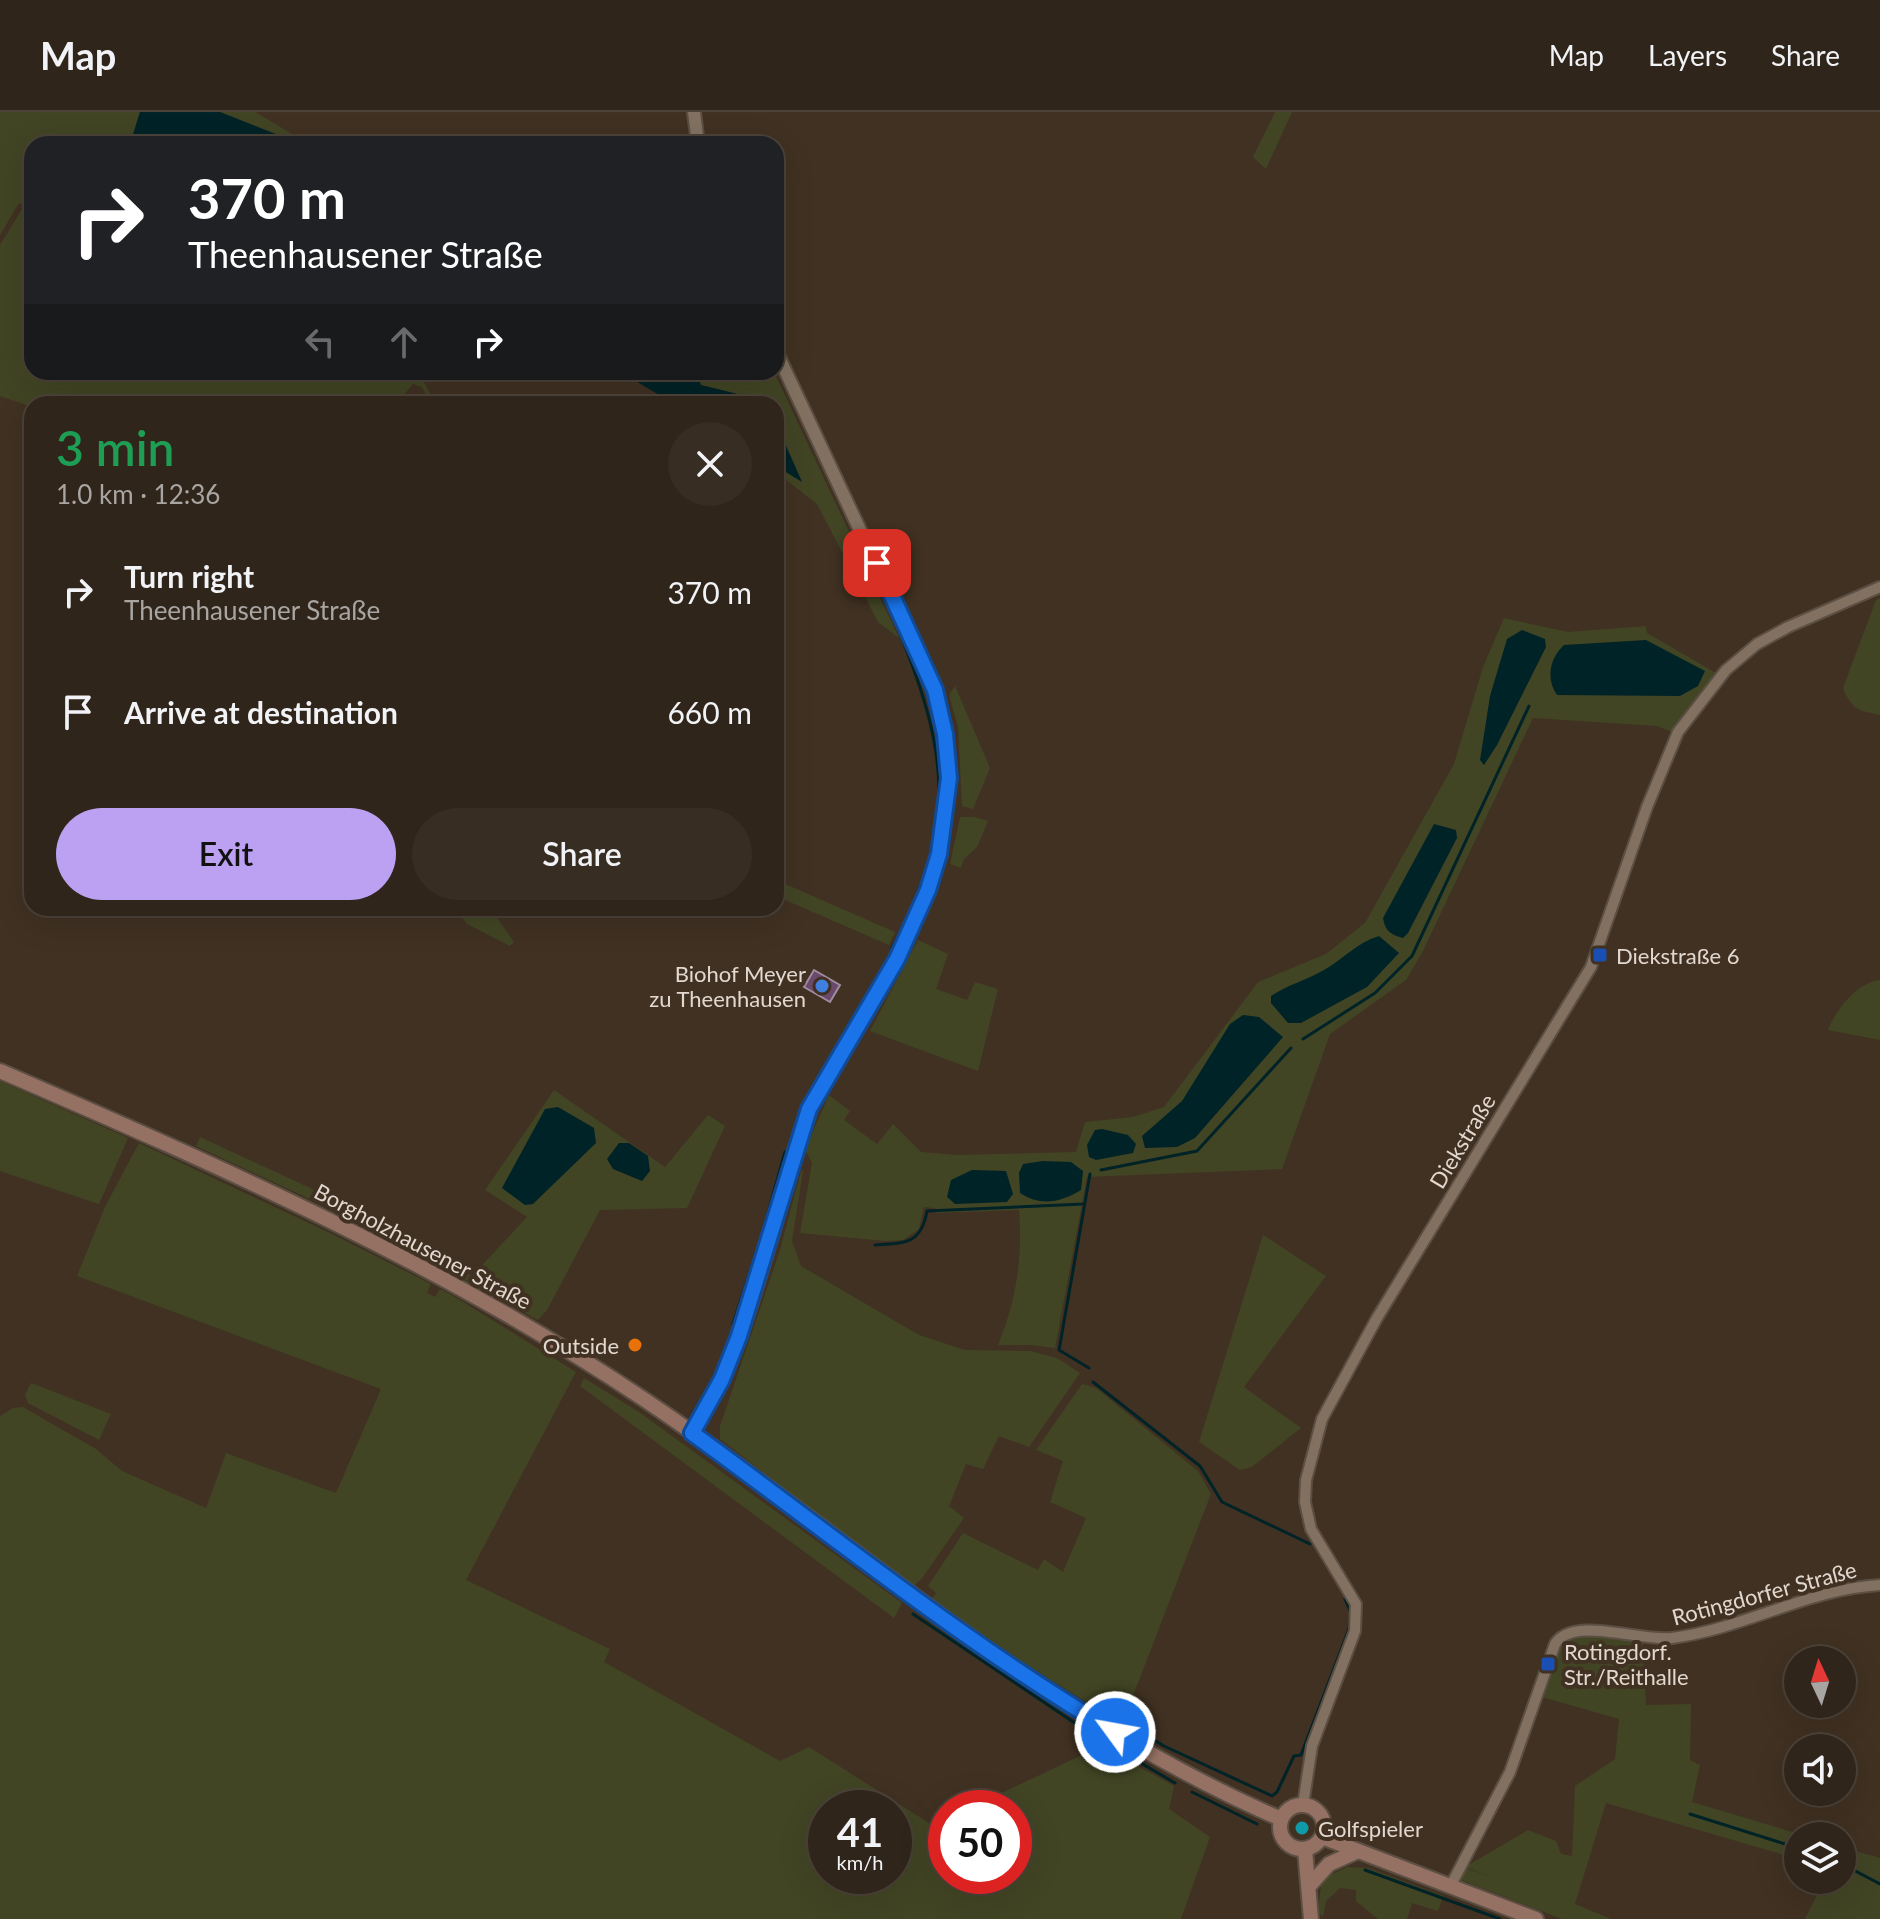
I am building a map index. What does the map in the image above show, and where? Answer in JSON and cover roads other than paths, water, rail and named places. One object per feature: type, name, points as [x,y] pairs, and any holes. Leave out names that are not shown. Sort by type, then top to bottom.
[{"type":"main road","name":"Borgholzhausener Straße","points":[[0,1071],[248,1181],[457,1286],[586,1362],[692,1433],[1032,1681],[1190,1775],[1281,1819]]},
{"type":"main road","points":[[1303,1805],[1317,1810],[1324,1822],[1318,1843],[1305,1850],[1293,1848],[1284,1841],[1279,1830],[1281,1819],[1290,1808],[1303,1805]]},
{"type":"main road","points":[[1322,1837],[1536,1919]]},
{"type":"main road","points":[[1305,1850],[1311,1919]]},
{"type":"main road","points":[[1310,1885],[1329,1864],[1358,1851]]},
{"type":"street","points":[[694,112],[697,136]]},
{"type":"street","points":[[692,1433],[722,1379],[739,1336],[809,1109],[897,959],[928,890],[947,811],[949,778],[945,734],[935,690],[784,368]]},
{"type":"street","name":"Diekstraße","points":[[1303,1805],[1312,1746],[1355,1631],[1357,1612],[1350,1592],[1311,1529],[1305,1502],[1308,1468],[1322,1419],[1377,1318],[1591,967],[1647,807],[1678,732],[1726,670],[1757,644],[1880,587]]},
{"type":"street","name":"Rotingdorfer Straße","points":[[1450,1887],[1510,1772],[1555,1644],[1563,1635],[1580,1630],[1643,1639],[1691,1635],[1835,1591],[1880,1585]]},
{"type":"water","points":[[140,112],[220,112],[281,136],[132,136]]},
{"type":"water","points":[[634,380],[699,380],[701,385],[746,396],[661,396]]},
{"type":"water","points":[[784,441],[802,482],[784,471]]},
{"type":"water","points":[[1522,630],[1545,639],[1546,647],[1484,765],[1480,760],[1490,696],[1507,639]]},
{"type":"water","points":[[1646,640],[1705,671],[1698,686],[1680,696],[1557,695],[1550,676],[1555,656],[1564,645]]},
{"type":"water","points":[[1434,824],[1456,830],[1457,838],[1408,933],[1403,938],[1399,937],[1387,929],[1383,918]]},
{"type":"water","points":[[1379,936],[1399,953],[1367,987],[1301,1023],[1288,1023],[1271,1003],[1271,996],[1277,992],[1324,970],[1357,946]]},
{"type":"water","points":[[1243,1015],[1259,1017],[1283,1037],[1195,1138],[1177,1147],[1145,1148],[1142,1136],[1182,1101],[1230,1024]]},
{"type":"water","points":[[558,1107],[594,1128],[596,1143],[533,1204],[525,1205],[502,1188],[545,1109]]},
{"type":"water","points":[[1095,1130],[1128,1135],[1136,1144],[1133,1153],[1096,1160],[1089,1157],[1087,1145]]},
{"type":"water","points":[[619,1143],[629,1143],[648,1156],[650,1171],[642,1181],[613,1169],[607,1159]]},
{"type":"water","points":[[1071,1162],[1083,1171],[1081,1190],[1051,1201],[1036,1200],[1020,1193],[1019,1173],[1023,1164]]},
{"type":"water","points":[[972,1170],[1006,1171],[1013,1194],[1007,1202],[955,1204],[947,1197],[951,1180]]},
{"type":"waterway","points":[[892,948],[913,905],[927,866],[936,829],[939,793],[937,757],[929,719],[901,636]]},
{"type":"waterway","points":[[1303,1039],[1375,993],[1412,956],[1529,706]]},
{"type":"waterway","points":[[1101,1170],[1197,1151],[1291,1048]]},
{"type":"waterway","points":[[733,1324],[785,1152]]},
{"type":"waterway","points":[[1089,1368],[1059,1350],[1090,1174]]},
{"type":"waterway","points":[[875,1245],[910,1240],[920,1230],[927,1211],[1084,1204]]},
{"type":"waterway","points":[[1093,1382],[1200,1466],[1222,1502],[1310,1544]]},
{"type":"waterway","points":[[1126,1723],[1164,1746],[1272,1796],[1277,1792],[1294,1756],[1301,1755],[1349,1629],[1351,1613],[1345,1599]]},
{"type":"waterway","points":[[913,1614],[1094,1736]]},
{"type":"waterway","points":[[1105,1742],[1175,1783]]},
{"type":"waterway","points":[[1192,1792],[1257,1824]]},
{"type":"waterway","points":[[1690,1814],[1784,1844]]},
{"type":"waterway","points":[[1365,1870],[1500,1919]]},
{"type":"waterway","points":[[1856,1871],[1880,1884]]},
{"type":"place","name":"Diekstraße 6","points":[[1600,955]]},
{"type":"place","name":"Biohof Meyer zu Theenhausen","points":[[822,986]]},
{"type":"place","name":"Outside","points":[[635,1345]]},
{"type":"place","name":"Rotingdorf. Str./Reithalle","points":[[1548,1664]]},
{"type":"place","name":"Golfspieler","points":[[1302,1828]]}]
